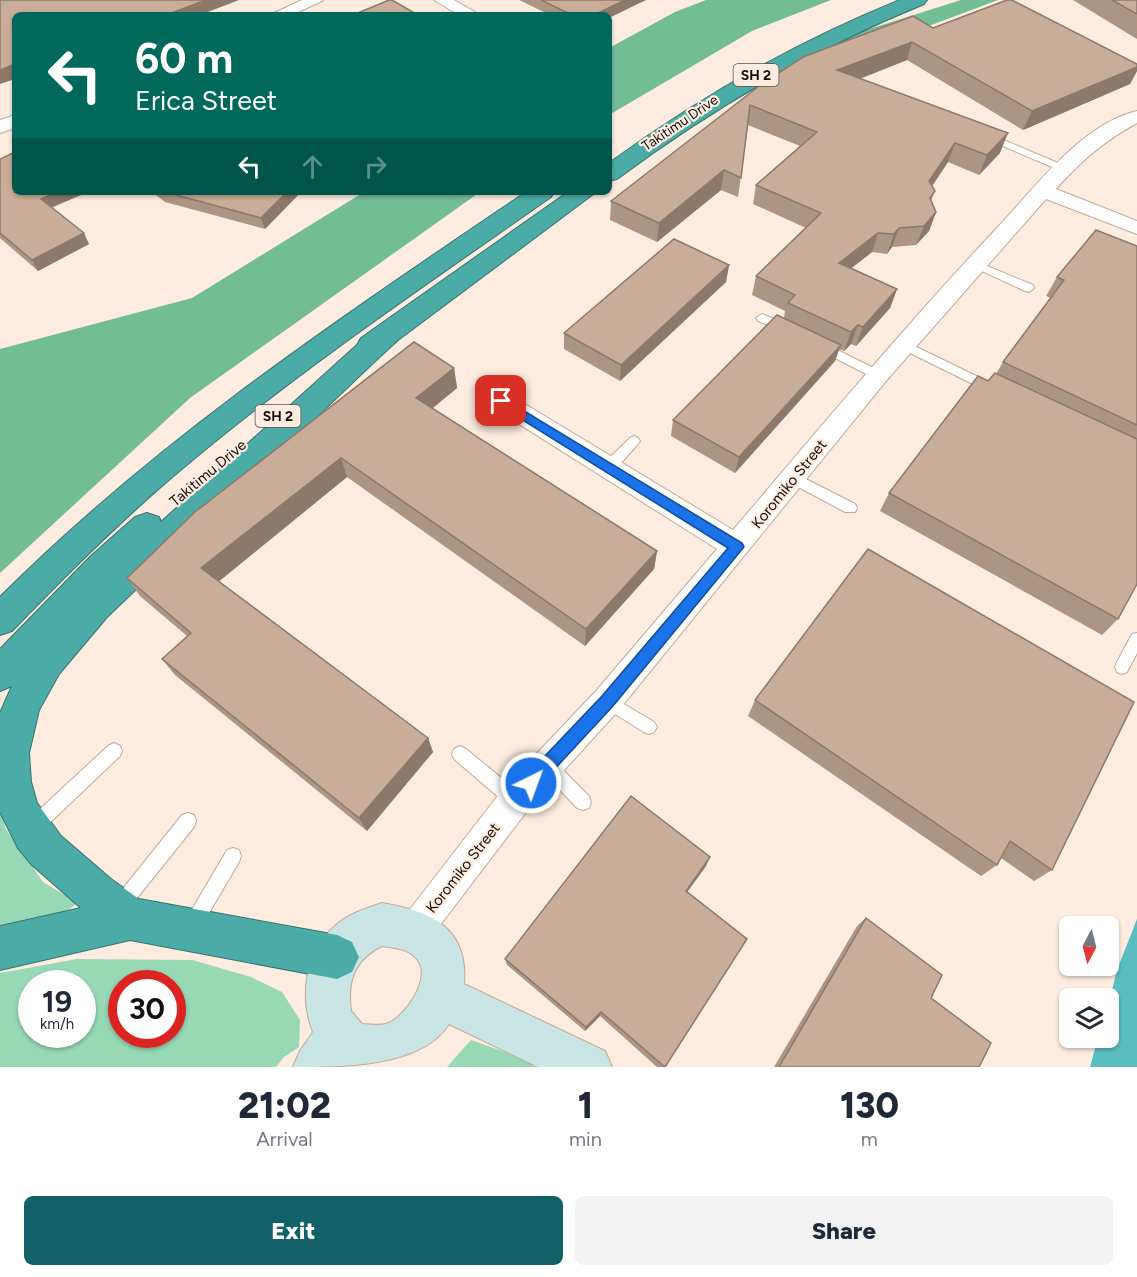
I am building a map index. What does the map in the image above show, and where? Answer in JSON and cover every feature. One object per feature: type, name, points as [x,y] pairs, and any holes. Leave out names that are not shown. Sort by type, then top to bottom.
[{"type":"highway","points":[[796,32],[868,0]]},
{"type":"highway","name":"Takitimu Drive","points":[[612,172],[695,112],[768,68],[830,36],[917,0]]},
{"type":"highway","name":"Takitimu Drive","points":[[0,620],[113,511],[190,444],[338,335],[538,195]]},
{"type":"highway","name":"Takitimu Drive","points":[[0,674],[103,566],[180,496],[268,423],[390,331],[580,195]]},
{"type":"highway","points":[[337,957],[310,950],[189,932],[124,914],[55,858],[30,830],[15,798],[9,769],[10,742],[31,685],[54,652],[129,573],[390,331]]},
{"type":"highway","points":[[0,948],[124,914]]},
{"type":"main road","points":[[382,924],[400,924],[416,929],[430,941],[440,957],[444,977],[443,998],[435,1017],[423,1034],[408,1045],[389,1052],[371,1052],[354,1046],[328,1051],[330,1018],[326,997],[329,977],[337,957],[350,942],[365,931],[382,924]]},
{"type":"main road","points":[[443,998],[572,1062]]},
{"type":"street","points":[[286,12],[316,0]]},
{"type":"street","points":[[442,0],[466,12]]},
{"type":"street","name":"Koromiko Street","points":[[416,929],[515,800],[607,701],[878,375],[975,264],[1041,190],[1089,143],[1137,116]]},
{"type":"street","points":[[1041,190],[1137,228]]},
{"type":"street","points":[[501,401],[737,547]]},
{"type":"lane","points":[[975,131],[1062,168]]},
{"type":"lane","points":[[975,264],[1029,288]]},
{"type":"lane","points":[[762,318],[878,375]]},
{"type":"lane","points":[[904,345],[1005,395]]},
{"type":"lane","points":[[609,467],[634,441]]},
{"type":"lane","points":[[794,478],[849,508]]},
{"type":"lane","points":[[1122,667],[1137,639]]},
{"type":"lane","points":[[607,701],[648,727]]},
{"type":"lane","points":[[30,830],[114,751]]},
{"type":"lane","points":[[460,754],[515,800]]},
{"type":"lane","points":[[547,765],[583,802]]},
{"type":"lane","points":[[124,914],[188,822]]},
{"type":"lane","points":[[189,932],[233,856]]},
{"type":"green space","points":[[706,0],[831,0],[752,31],[612,113],[612,46],[675,12]]},
{"type":"green space","points":[[961,0],[998,0],[894,39],[830,55],[837,44],[860,32]]},
{"type":"green space","points":[[359,195],[476,195],[190,398],[0,573],[0,349],[192,298]]},
{"type":"green space","points":[[0,804],[5,828],[43,882],[78,903],[68,910],[0,925]]},
{"type":"green space","points":[[77,959],[192,960],[251,977],[282,992],[300,1020],[299,1047],[284,1057],[276,1067],[0,1067],[0,973]]},
{"type":"green space","points":[[471,1040],[527,1060],[534,1067],[447,1067]]},
{"type":"water","points":[[1137,919],[1137,1067],[1090,1067],[1095,1048],[1119,1048],[1119,988],[1112,988],[1116,976],[1119,976],[1119,965]]},
{"type":"building","points":[[0,0],[206,0],[174,12],[12,12],[12,65],[0,70]]},
{"type":"building","points":[[392,0],[413,12],[360,12]]},
{"type":"building","points":[[541,0],[625,0],[600,12],[566,12]]},
{"type":"building","points":[[1012,0],[1137,64],[1137,67],[1032,111],[912,42],[837,70],[1008,133],[987,155],[955,143],[929,181],[935,191],[930,198],[936,212],[924,226],[899,228],[894,234],[878,233],[839,263],[897,289],[863,327],[858,325],[851,332],[788,303],[795,295],[756,276],[821,213],[756,185],[817,132],[750,105],[741,178],[724,170],[659,223],[611,201],[763,83],[803,57],[913,16],[933,28]]},
{"type":"building","points":[[1112,0],[1137,0],[1137,14]]},
{"type":"building","points":[[12,153],[12,195],[50,195],[41,199],[84,233],[32,260],[0,233],[0,159]]},
{"type":"building","points":[[176,195],[284,195],[261,218]]},
{"type":"building","points":[[1096,230],[1137,246],[1137,425],[1003,362],[1064,280],[1057,277]]},
{"type":"building","points":[[674,239],[729,265],[621,365],[564,333]]},
{"type":"building","points":[[777,315],[841,345],[739,457],[673,420]]},
{"type":"building","points":[[414,342],[454,368],[416,398],[657,551],[586,629],[341,458],[201,568],[428,738],[359,818],[162,659],[191,633],[127,578],[195,512]]},
{"type":"building","points":[[995,373],[1137,439],[1137,584],[1118,619],[889,493],[978,376],[988,381]]},
{"type":"building","points":[[868,549],[1134,702],[1052,870],[1010,841],[997,865],[755,700]]},
{"type":"building","points":[[631,796],[710,857],[686,891],[747,939],[665,1067],[601,1012],[586,1027],[505,959]]},
{"type":"building","points":[[866,918],[942,975],[931,998],[991,1043],[979,1067],[779,1067]]},
{"type":"route","points":[[501,401],[737,547],[607,701],[531,783]]}]
